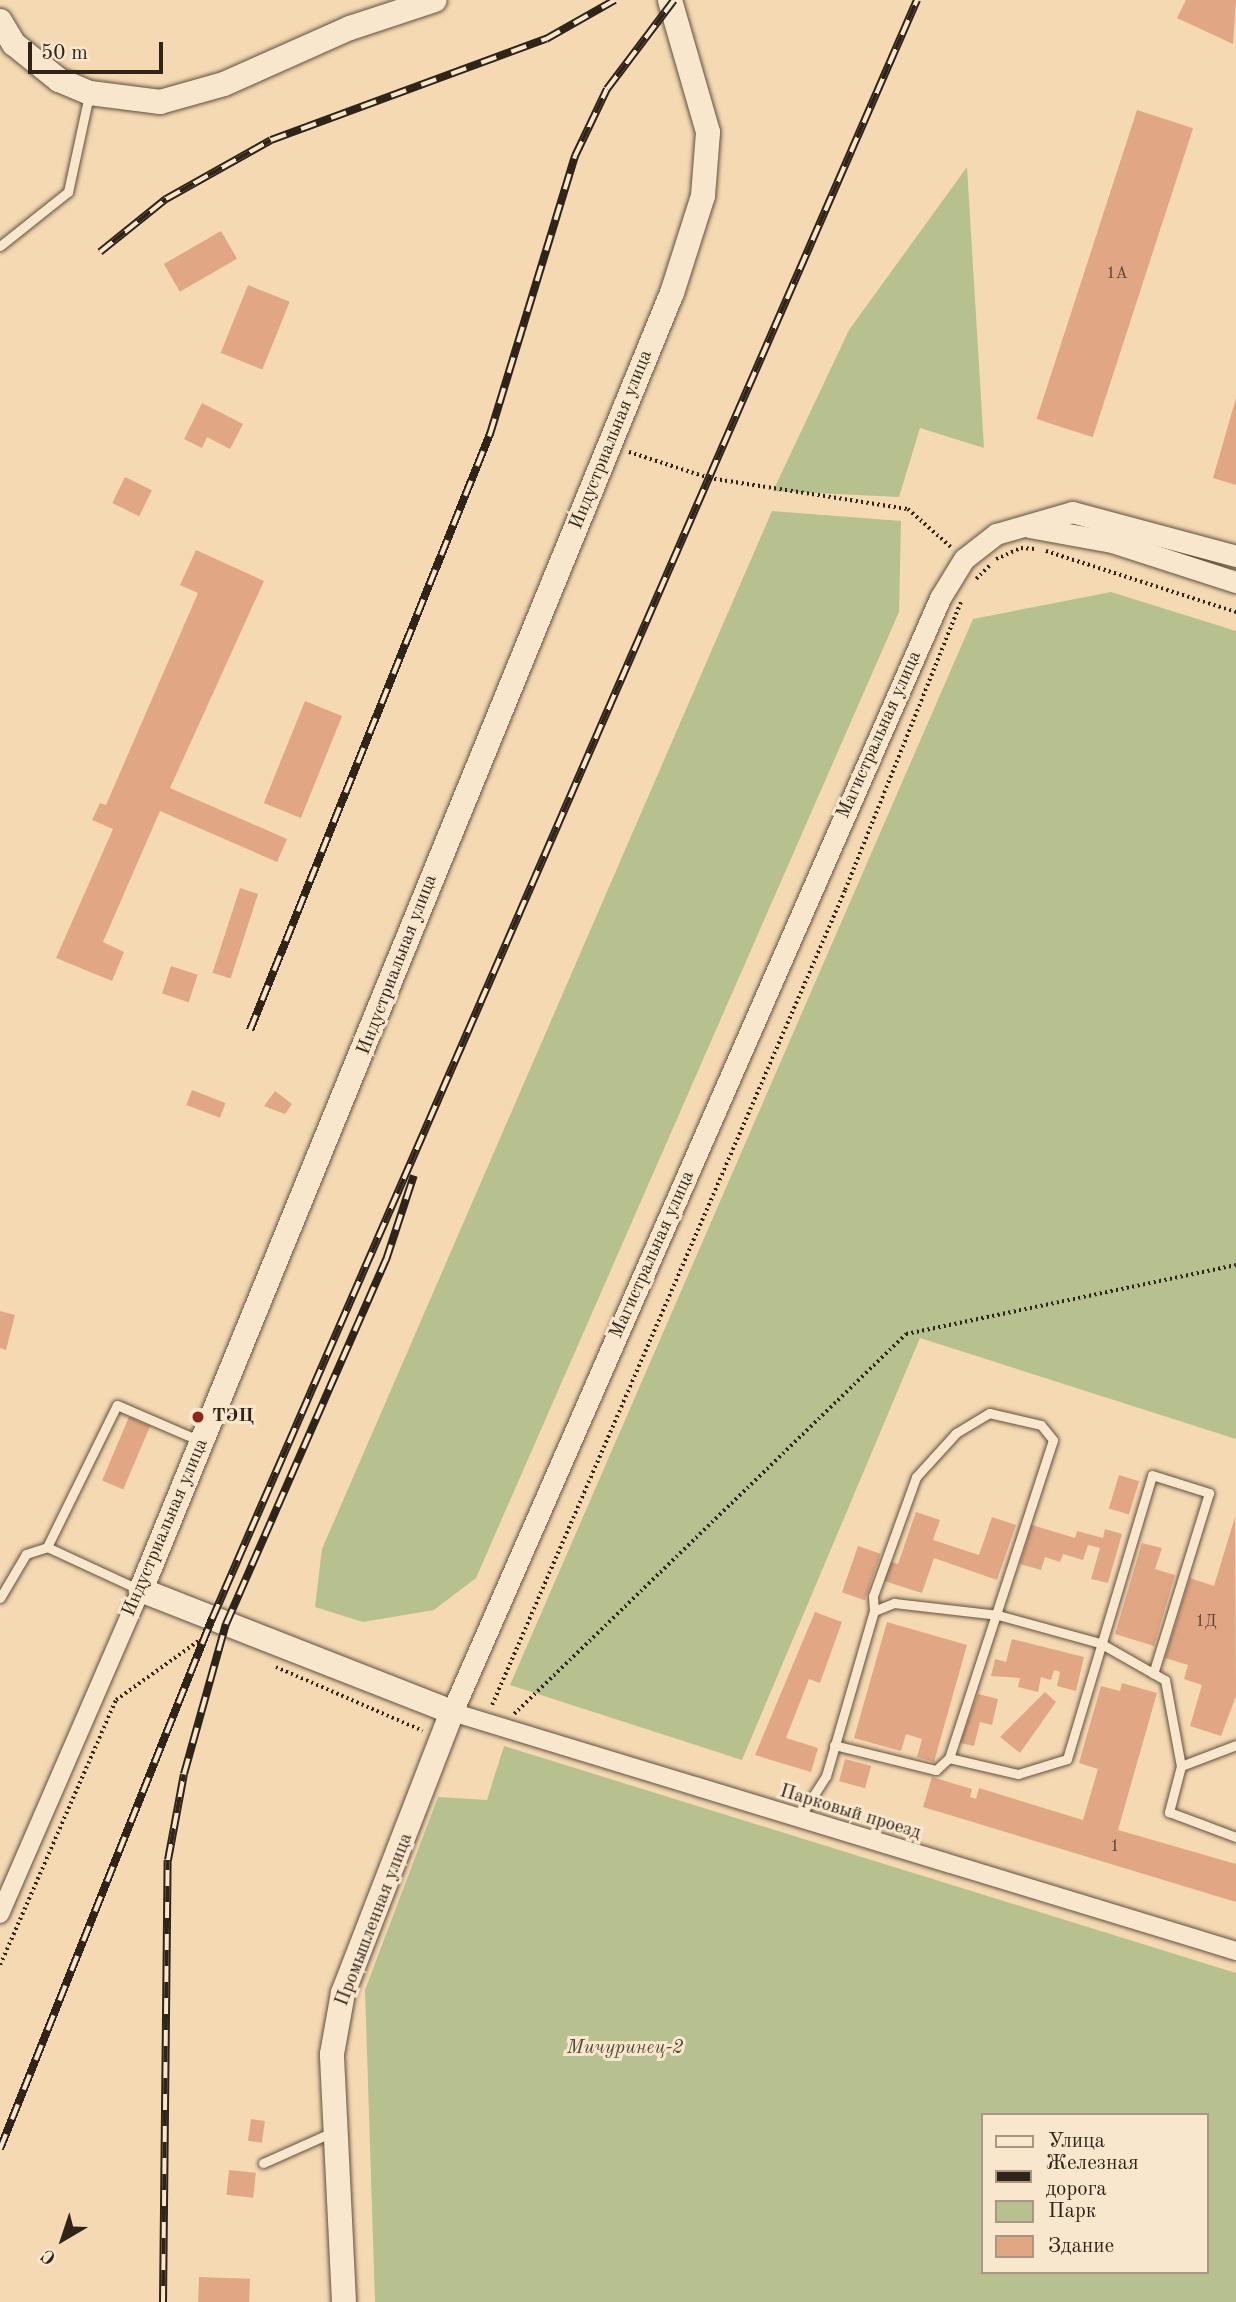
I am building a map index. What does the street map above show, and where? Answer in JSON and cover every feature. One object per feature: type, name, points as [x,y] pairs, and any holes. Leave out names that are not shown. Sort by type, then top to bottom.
[{"type":"main road","points":[[0,22],[14,44],[58,80],[90,93],[160,102],[224,84],[350,28],[435,0]]},
{"type":"main road","name":"Индустриальная улица","points":[[141,1590],[611,446],[703,196],[708,132],[670,0]]},
{"type":"main road","points":[[141,1590],[452,1712]]},
{"type":"main road","name":"Промышленная улица","points":[[344,2302],[332,2054],[343,1993],[452,1712]]},
{"type":"street","name":"Магистральная улица","points":[[452,1712],[934,611],[964,559],[996,534],[1072,512],[1236,556]]},
{"type":"street","points":[[1024,526],[1112,542],[1236,582]]},
{"type":"street","name":"Индустриальная улица","points":[[0,1914],[141,1590]]},
{"type":"street","name":"Парковый проезд","points":[[452,1712],[1236,1951]]},
{"type":"lane","points":[[0,246],[68,192],[90,93]]},
{"type":"lane","points":[[47,1547],[117,1405],[202,1442]]},
{"type":"lane","points":[[798,1819],[826,1776],[834,1745],[874,1611],[873,1596],[916,1477],[956,1433],[989,1413],[1041,1425],[1053,1440],[998,1615],[980,1650],[949,1758],[936,1770],[834,1745]]},
{"type":"lane","points":[[949,1758],[1018,1774],[1067,1759],[1152,1475],[1209,1493],[1153,1674]]},
{"type":"lane","points":[[0,1598],[26,1554],[47,1547],[141,1590]]},
{"type":"lane","points":[[874,1611],[894,1603],[998,1615],[1100,1643],[1165,1680],[1181,1766],[1169,1812],[1236,1837]]},
{"type":"lane","points":[[1181,1766],[1236,1745]]},
{"type":"lane","points":[[263,2163],[334,2131]]},
{"type":"path","points":[[611,446],[709,478],[908,509],[964,559]]},
{"type":"path","points":[[972,583],[995,560],[1021,548],[1236,612]]},
{"type":"path","points":[[477,1720],[492,1705],[845,890],[964,593]]},
{"type":"path","points":[[492,1705],[516,1714],[906,1334],[1236,1265]]},
{"type":"path","points":[[0,1965],[116,1700],[205,1636],[212,1639]]},
{"type":"path","points":[[270,1665],[442,1740]]},
{"type":"green space","points":[[967,167],[984,448],[920,428],[899,497],[773,491],[849,330]]},
{"type":"green space","points":[[772,511],[901,521],[899,612],[476,1578],[434,1610],[363,1622],[315,1607],[322,1549]]},
{"type":"green space","points":[[1111,592],[1236,631],[1236,1439],[920,1338],[742,1760],[510,1685],[973,619]]},
{"type":"green space","name":"Мичуринец-2","points":[[504,1746],[1236,1973],[1236,2302],[375,2302],[365,1990],[438,1797],[487,1800]]},
{"type":"building","points":[[1186,0],[1236,0],[1233,44],[1177,18]]},
{"type":"building","points":[[1137,110],[1193,128],[1093,437],[1037,419]]},
{"type":"building","points":[[221,231],[237,259],[180,292],[164,264]]},
{"type":"building","points":[[248,285],[290,302],[262,370],[221,353]]},
{"type":"building","points":[[1236,398],[1236,485],[1213,478]]},
{"type":"building","points":[[202,403],[243,424],[230,449],[207,437],[202,448],[184,439]]},
{"type":"building","points":[[125,477],[152,490],[139,516],[112,503]]},
{"type":"building","points":[[196,550],[264,581],[170,788],[287,839],[277,862],[160,811],[103,942],[124,952],[112,981],[56,958],[113,829],[92,820],[100,803],[106,805],[198,593],[180,585]]},
{"type":"building","points":[[305,701],[342,716],[301,818],[264,803]]},
{"type":"building","points":[[240,888],[258,894],[231,979],[212,973]]},
{"type":"building","points":[[171,966],[198,975],[189,1002],[162,994]]},
{"type":"building","points":[[192,1090],[226,1103],[220,1118],[186,1105]]},
{"type":"building","points":[[275,1091],[292,1104],[285,1114],[264,1106]]},
{"type":"building","points":[[0,1311],[15,1315],[6,1350],[0,1348]]},
{"type":"building","points":[[129,1417],[150,1426],[123,1490],[102,1481]]},
{"type":"building","points":[[1119,1475],[1139,1481],[1129,1515],[1109,1508]]},
{"type":"building","points":[[916,1512],[940,1520],[933,1540],[979,1555],[992,1517],[1016,1525],[997,1580],[934,1558],[922,1593],[884,1581],[891,1562],[898,1564]]},
{"type":"building","points":[[1235,1517],[1236,1696],[1221,1736],[1190,1726],[1202,1685],[1184,1679],[1188,1665],[1165,1658],[1190,1578],[1214,1586]]},
{"type":"building","points":[[1032,1525],[1075,1538],[1077,1531],[1103,1538],[1105,1529],[1122,1534],[1108,1583],[1091,1579],[1100,1548],[1088,1545],[1083,1560],[1063,1554],[1060,1562],[1045,1557],[1041,1570],[1020,1564]]},
{"type":"building","points":[[1142,1543],[1162,1548],[1155,1569],[1175,1575],[1154,1646],[1115,1634]]},
{"type":"building","points":[[858,1546],[881,1554],[865,1600],[842,1592]]},
{"type":"building","points":[[815,1612],[842,1622],[820,1683],[809,1679],[786,1738],[818,1748],[811,1772],[755,1755]]},
{"type":"building","points":[[887,1622],[967,1645],[934,1762],[917,1757],[922,1739],[906,1734],[901,1751],[854,1738]]},
{"type":"building","points":[[1012,1639],[1084,1657],[1076,1691],[1057,1686],[1060,1672],[1054,1670],[1051,1680],[1041,1677],[1038,1692],[1018,1687],[1020,1678],[991,1676],[995,1659],[1006,1662]]},
{"type":"building","points":[[1122,1683],[1157,1693],[1118,1830],[1236,1864],[1236,1902],[923,1807],[932,1777],[972,1789],[970,1797],[976,1799],[979,1788],[1083,1820],[1098,1769],[1079,1763],[1101,1686],[1120,1691]]},
{"type":"building","points":[[1045,1692],[1056,1702],[1020,1753],[1000,1737]]},
{"type":"building","points":[[978,1694],[998,1699],[992,1725],[980,1722],[974,1746],[960,1743]]},
{"type":"building","points":[[845,1759],[871,1766],[865,1788],[839,1781]]},
{"type":"building","points":[[251,2119],[265,2121],[262,2143],[248,2141]]},
{"type":"building","points":[[229,2170],[256,2173],[253,2198],[226,2195]]},
{"type":"building","points":[[199,2277],[250,2279],[249,2302],[198,2302]]},
{"type":"railway","points":[[100,252],[166,199],[271,140],[546,39],[615,0]]},
{"type":"railway","points":[[250,1030],[490,434],[575,156],[607,89],[674,0]]},
{"type":"railway","points":[[0,2149],[212,1619],[917,0]]},
{"type":"railway","points":[[163,2302],[168,1860],[184,1774],[226,1624],[386,1260],[414,1175]]},
{"type":"place","name":"ТЭЦ","points":[[198,1417]]}]
